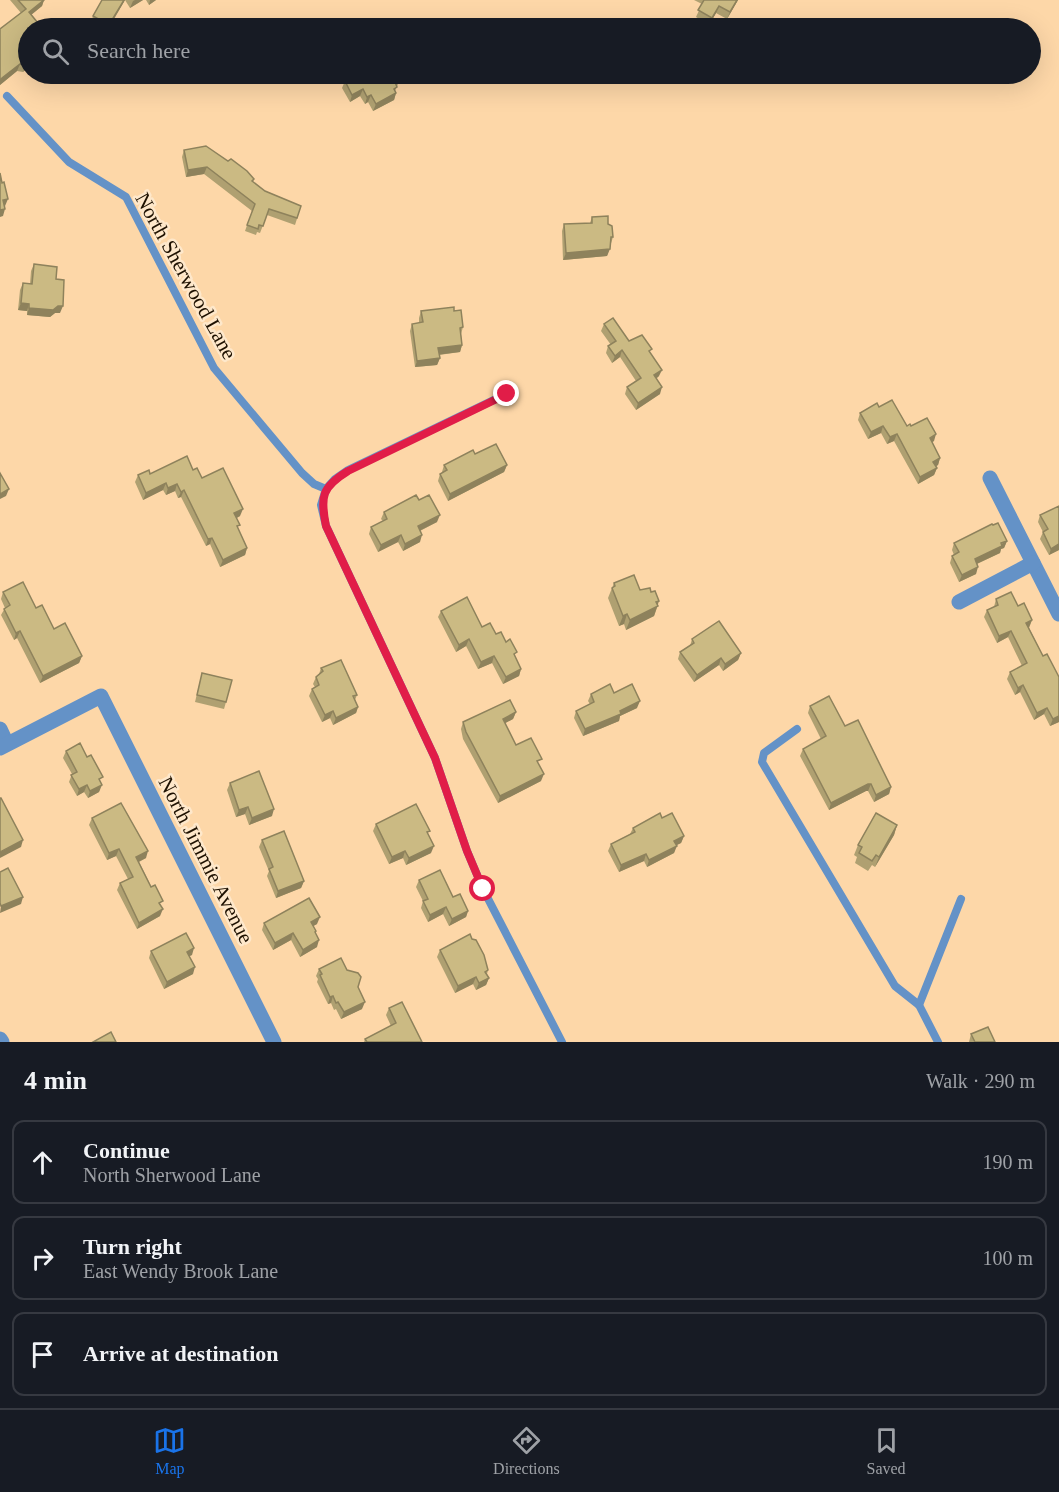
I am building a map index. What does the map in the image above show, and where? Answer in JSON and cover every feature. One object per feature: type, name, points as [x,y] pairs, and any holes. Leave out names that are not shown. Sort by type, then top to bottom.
[{"type":"street","points":[[990,478],[1059,614]]},
{"type":"street","points":[[959,602],[1033,563]]},
{"type":"street","name":"North Jimmie Avenue","points":[[4,746],[101,696],[274,1042]]},
{"type":"street","points":[[0,729],[4,746]]},
{"type":"lane","name":"North Sherwood Lane","points":[[7,96],[69,162],[126,196],[214,368],[302,473],[314,484],[326,489]]},
{"type":"lane","points":[[507,394],[348,471],[335,479],[326,489],[321,505],[326,526],[435,758],[467,851],[483,889],[562,1042]]},
{"type":"lane","points":[[797,729],[764,753],[762,762],[895,986],[919,1005],[938,1042]]},
{"type":"lane","points":[[919,1005],[961,899]]},
{"type":"building","points":[[18,0],[44,0],[29,12],[34,18],[18,18],[18,66],[0,81],[0,29],[26,9]]},
{"type":"building","points":[[102,0],[124,0],[113,18],[93,16]]},
{"type":"building","points":[[704,0],[737,0],[730,12],[719,6],[712,18],[698,10]]},
{"type":"building","points":[[346,84],[396,84],[397,87],[394,89],[396,93],[376,104],[371,95],[367,97],[363,89],[352,95]]},
{"type":"building","points":[[206,146],[228,161],[231,159],[247,171],[254,179],[252,181],[265,191],[301,206],[297,218],[269,209],[263,226],[259,225],[258,229],[247,225],[255,204],[207,167],[188,170],[184,150]]},
{"type":"building","points":[[0,173],[8,199],[3,200],[5,209],[0,210]]},
{"type":"building","points":[[608,216],[608,224],[612,226],[613,237],[611,237],[610,249],[566,253],[564,224],[592,223],[592,217]]},
{"type":"building","points":[[34,264],[57,267],[56,279],[64,280],[63,306],[58,306],[53,310],[29,308],[29,304],[21,303],[23,283],[32,284]]},
{"type":"building","points":[[454,307],[454,311],[461,310],[462,345],[438,348],[440,358],[417,361],[412,324],[423,322],[421,311]]},
{"type":"building","points":[[613,318],[629,341],[642,335],[652,349],[649,351],[662,370],[654,375],[662,387],[638,403],[627,387],[641,378],[622,350],[615,356],[608,346],[616,341],[604,324]]},
{"type":"building","points":[[892,400],[907,426],[927,418],[936,434],[930,438],[940,458],[933,462],[937,468],[920,477],[897,434],[890,437],[883,426],[871,432],[860,413],[877,403],[879,407]]},
{"type":"building","points":[[496,444],[507,465],[450,494],[440,474],[447,470],[444,465],[473,450],[475,454]]},
{"type":"building","points":[[187,456],[193,470],[197,468],[202,478],[223,468],[243,509],[234,513],[247,548],[223,560],[212,538],[208,539],[184,490],[181,492],[177,484],[168,488],[166,483],[146,493],[138,475],[149,470],[150,474]]},
{"type":"building","points":[[0,473],[9,489],[0,494]]},
{"type":"building","points":[[416,495],[419,500],[429,495],[440,515],[418,526],[422,535],[405,544],[401,535],[381,545],[371,527],[387,519],[384,512]]},
{"type":"building","points":[[1059,506],[1059,544],[1051,549],[1043,532],[1048,529],[1040,515]]},
{"type":"building","points":[[998,523],[1007,541],[1001,543],[1002,546],[975,559],[978,567],[962,575],[952,556],[959,552],[954,543]]},
{"type":"building","points":[[634,575],[640,590],[650,588],[651,592],[655,591],[659,601],[656,602],[658,606],[630,620],[627,614],[623,616],[612,588],[615,586],[614,583]]},
{"type":"building","points":[[23,582],[36,608],[42,605],[54,629],[65,623],[82,656],[43,676],[20,631],[16,633],[4,609],[10,605],[3,592]]},
{"type":"building","points":[[1011,592],[1018,606],[1024,603],[1032,620],[1026,623],[1043,656],[1047,654],[1059,677],[1059,716],[1053,719],[1047,708],[1037,713],[1023,685],[1018,688],[1010,672],[1027,663],[1011,631],[999,636],[987,610],[998,605],[996,599]]},
{"type":"building","points":[[467,597],[482,627],[490,623],[496,634],[501,632],[506,642],[510,639],[517,652],[514,654],[521,669],[506,677],[494,656],[481,662],[469,639],[459,645],[441,611]]},
{"type":"building","points":[[719,621],[741,653],[725,664],[721,658],[697,675],[680,652],[694,643],[692,639]]},
{"type":"building","points":[[341,660],[357,695],[353,696],[358,707],[336,718],[333,711],[325,715],[312,689],[319,685],[316,677],[323,671],[321,668]]},
{"type":"building","points":[[202,673],[232,680],[226,702],[197,695]]},
{"type":"building","points":[[610,684],[614,693],[632,684],[640,701],[620,711],[621,714],[585,729],[576,711],[594,702],[591,694]]},
{"type":"building","points":[[829,696],[845,726],[858,720],[891,787],[876,795],[871,784],[868,784],[831,803],[803,749],[826,736],[810,706]]},
{"type":"building","points":[[510,700],[516,712],[503,719],[516,745],[531,738],[542,759],[537,761],[544,774],[500,796],[463,722]]},
{"type":"building","points":[[80,743],[87,757],[91,755],[103,777],[99,779],[102,785],[90,791],[87,785],[79,789],[71,775],[77,772],[66,751]]},
{"type":"building","points":[[259,771],[274,809],[252,818],[248,807],[239,810],[230,783]]},
{"type":"building","points":[[0,798],[23,840],[0,852]]},
{"type":"building","points":[[121,803],[148,851],[136,857],[151,887],[155,885],[163,901],[159,903],[163,909],[139,923],[120,883],[133,877],[119,849],[109,853],[92,818]]},
{"type":"building","points":[[416,804],[430,831],[427,832],[434,846],[409,858],[405,851],[392,857],[376,824]]},
{"type":"building","points":[[660,813],[662,818],[672,813],[684,836],[674,841],[677,846],[649,860],[646,854],[621,865],[611,844],[635,832],[633,828]]},
{"type":"building","points":[[876,813],[897,825],[879,857],[876,855],[872,861],[859,853],[862,847],[858,845]]},
{"type":"building","points":[[284,831],[304,881],[278,891],[269,869],[273,867],[262,840]]},
{"type":"building","points":[[8,868],[23,897],[1,906],[0,872]]},
{"type":"building","points":[[440,870],[453,897],[460,894],[468,911],[452,919],[446,907],[430,915],[423,901],[428,899],[419,880]]},
{"type":"building","points":[[309,898],[320,917],[311,922],[319,940],[303,950],[293,933],[275,943],[264,923]]},
{"type":"building","points":[[186,933],[194,948],[187,952],[195,967],[167,982],[151,951]]},
{"type":"building","points":[[470,934],[484,955],[488,970],[485,972],[489,978],[479,983],[476,977],[458,986],[440,950]]},
{"type":"building","points":[[341,958],[347,970],[358,973],[361,977],[358,987],[365,1002],[344,1012],[333,996],[330,997],[319,969]]},
{"type":"building","points":[[402,1002],[422,1042],[367,1042],[365,1039],[396,1023],[389,1008]]},
{"type":"building","points":[[988,1027],[995,1042],[975,1042],[971,1034]]},
{"type":"building","points":[[111,1032],[116,1042],[93,1042]]},
{"type":"route","points":[[483,889],[467,851],[435,758],[326,526],[321,505],[326,489],[335,479],[348,471],[507,394]]}]
